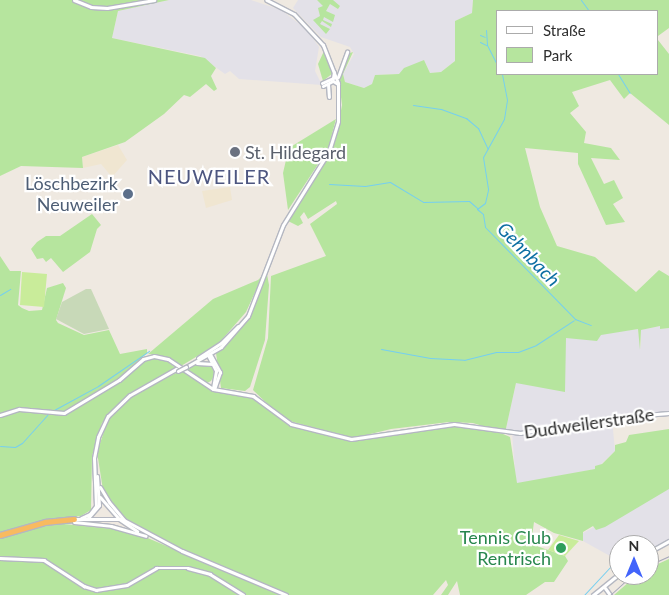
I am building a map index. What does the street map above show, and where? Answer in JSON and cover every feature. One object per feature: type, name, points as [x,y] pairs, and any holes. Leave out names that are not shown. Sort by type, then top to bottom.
[{"type":"highway","points":[[0,535],[40,524],[74,520]]},
{"type":"main road","points":[[74,0],[91,7],[107,8],[154,0]]},
{"type":"main road","points":[[187,366],[216,350],[242,325],[256,299],[283,226],[333,141],[339,115],[338,80],[332,62],[323,45],[294,14],[266,0]]},
{"type":"main road","points":[[338,80],[347,52]]},
{"type":"main road","points":[[332,62],[338,67],[343,64]]},
{"type":"main road","points":[[334,69],[332,78],[322,85],[335,81],[339,87]]},
{"type":"main road","points":[[328,84],[329,97]]},
{"type":"main road","points":[[208,354],[234,331],[256,299]]},
{"type":"main road","points":[[214,360],[216,350]]},
{"type":"main road","points":[[208,354],[214,360],[220,372],[213,389]]},
{"type":"main road","points":[[208,354],[213,365],[216,380],[223,391]]},
{"type":"main road","name":"Dudweilerstraße","points":[[0,416],[19,409],[64,413],[119,380],[150,356],[168,359],[213,389],[253,396],[278,417],[297,426],[351,439],[454,424],[510,434],[669,413]]},
{"type":"main road","points":[[74,520],[94,510],[97,489],[95,452],[102,426],[113,410],[126,398],[177,370],[203,362],[213,365]]},
{"type":"main road","points":[[205,385],[216,380]]},
{"type":"main road","points":[[86,519],[97,510],[100,496],[95,452]]},
{"type":"main road","points":[[98,479],[109,502],[129,523]]},
{"type":"main road","points":[[97,489],[100,496],[119,519],[143,535]]},
{"type":"main road","points":[[74,520],[119,519],[182,551]]},
{"type":"main road","points":[[74,520],[111,526],[143,535],[286,595]]},
{"type":"main road","points":[[595,595],[609,584]]},
{"type":"main road","points":[[604,588],[609,594]]},
{"type":"street","points":[[0,558],[42,559],[59,567],[84,586],[96,590],[127,585],[156,568],[188,568],[210,574],[243,595]]},
{"type":"shaded area","points":[[169,0],[251,0],[281,10],[306,29],[319,47],[315,71],[322,85],[239,79],[230,71],[225,74],[200,56],[112,38],[118,11]]},
{"type":"shaded area","points":[[298,0],[317,0],[328,7],[332,0],[473,0],[472,13],[455,21],[455,61],[441,72],[430,73],[424,60],[399,74],[375,75],[372,84],[364,88],[345,82],[343,74],[354,54],[350,47],[321,37],[293,8]]},
{"type":"shaded area","points":[[118,145],[127,160],[112,177],[101,164],[83,168],[82,157]]},
{"type":"shaded area","points":[[230,187],[232,200],[206,208],[202,191]]},
{"type":"shaded area","points":[[660,326],[660,329],[669,328],[669,414],[612,419],[615,451],[596,469],[516,484],[512,432],[505,433],[516,383],[566,338],[638,329],[641,350],[641,330]]},
{"type":"shaded area","points":[[669,487],[669,542],[659,546],[659,535],[609,535],[609,555],[583,541],[583,533]]},
{"type":"green space","points":[[0,0],[169,0],[118,11],[112,38],[205,58],[216,68],[211,76],[217,89],[214,91],[206,84],[190,97],[184,95],[164,114],[125,142],[82,157],[83,168],[21,166],[0,176]]},
{"type":"green space","points":[[317,0],[333,0],[340,6],[338,9],[330,4],[326,11],[335,15],[333,22],[324,17],[323,20],[332,24],[331,27],[322,21],[320,24],[330,29],[326,34],[313,20],[320,16],[318,8],[323,6]]},
{"type":"green space","points":[[473,0],[669,0],[669,28],[659,35],[659,10],[497,10],[497,75],[659,75],[659,41],[669,54],[669,125],[630,93],[624,99],[610,80],[572,92],[579,106],[570,113],[586,132],[584,143],[611,148],[620,160],[591,158],[604,184],[614,180],[623,198],[613,204],[625,222],[606,225],[578,164],[578,153],[525,148],[540,207],[557,246],[595,257],[636,292],[659,270],[669,276],[669,328],[660,329],[660,326],[641,330],[640,350],[638,329],[601,335],[597,341],[566,338],[565,392],[516,383],[505,433],[473,423],[449,422],[391,429],[354,438],[293,422],[280,416],[253,390],[268,338],[271,276],[326,256],[310,224],[337,204],[336,201],[308,219],[304,212],[300,217],[303,223],[298,226],[288,221],[326,160],[336,137],[342,105],[338,74],[350,53],[353,52],[343,74],[345,82],[364,88],[372,84],[375,75],[399,74],[404,68],[424,60],[430,73],[441,72],[455,61],[455,21],[472,13]]},
{"type":"green space","points":[[324,51],[333,73],[323,81],[318,64]]},
{"type":"green space","points":[[336,119],[328,149],[288,210],[283,173],[286,160],[284,151]]},
{"type":"green space","points":[[92,214],[101,225],[97,229],[90,252],[63,272],[51,258],[46,262],[43,258],[37,259],[31,249],[37,242],[46,236],[60,236]]},
{"type":"green space","points":[[0,256],[10,271],[21,271],[18,305],[22,308],[29,311],[42,310],[47,288],[63,283],[66,288],[56,320],[58,323],[84,335],[109,330],[120,354],[147,349],[147,353],[116,381],[64,411],[53,413],[20,408],[0,414]]},
{"type":"green space","points":[[22,272],[47,274],[44,307],[20,305]]},
{"type":"green space","points":[[267,274],[269,285],[265,340],[250,387],[245,391],[221,388],[216,353],[245,322]]},
{"type":"green space","points":[[263,275],[246,312],[219,343],[181,366],[163,356],[148,354],[213,299],[258,280]]},
{"type":"green space","points":[[86,289],[91,289],[109,329],[84,334],[56,319],[62,302]]},
{"type":"green space","points":[[154,357],[164,359],[176,368],[125,397],[102,423],[92,456],[91,510],[81,516],[49,519],[0,533],[0,417],[19,410],[54,415],[67,413],[116,384],[144,359]]},
{"type":"green space","points":[[197,364],[210,364],[215,374],[211,381],[207,383],[186,370]]},
{"type":"green space","points":[[182,370],[211,389],[250,395],[287,424],[347,440],[453,425],[473,426],[503,434],[510,437],[517,483],[595,469],[595,466],[602,464],[615,451],[615,445],[626,442],[629,435],[669,429],[669,489],[605,527],[596,530],[593,526],[583,532],[583,541],[554,533],[534,522],[531,544],[565,556],[568,561],[554,582],[545,582],[526,595],[460,595],[457,581],[448,595],[441,595],[448,585],[446,580],[433,595],[289,595],[166,542],[130,523],[115,509],[103,490],[97,452],[109,417],[132,395]]},
{"type":"green space","points":[[64,524],[113,529],[143,536],[281,595],[0,595],[0,537],[30,528]]},
{"type":"green space","name":"Tennis Club Rentrisch","points":[[559,535],[579,541],[565,556],[548,550]]},
{"type":"green space","points":[[669,559],[669,595],[614,595],[626,585],[659,585],[659,564]]},
{"type":"waterway","points":[[581,0],[588,10]]},
{"type":"waterway","name":"Gehnbach","points":[[486,30],[487,45],[497,65]]},
{"type":"waterway","name":"Gehnbach","points":[[480,35],[485,37]]},
{"type":"waterway","name":"Gehnbach","points":[[480,42],[486,45]]},
{"type":"waterway","name":"Gehnbach","points":[[502,75],[507,100],[504,119],[483,157],[488,190],[485,203],[477,209],[483,214],[485,227],[575,319],[591,325]]},
{"type":"waterway","points":[[619,75],[630,93]]},
{"type":"waterway","points":[[413,105],[441,109],[466,118],[478,128],[488,149]]},
{"type":"waterway","points":[[329,184],[365,186],[390,182],[423,202],[469,201],[477,208]]},
{"type":"waterway","points":[[0,295],[10,289]]},
{"type":"waterway","points":[[381,349],[430,358],[464,360],[496,352],[518,352],[536,345],[574,320]]},
{"type":"waterway","points":[[54,410],[98,386],[149,351]]},
{"type":"waterway","points":[[0,446],[15,447],[22,443],[47,415]]},
{"type":"waterway","points":[[584,595],[609,568]]},
{"type":"railway","points":[[659,560],[669,556]]},
{"type":"railway","points":[[610,595],[621,585]]},
{"type":"place","name":"St. Hildegard","points":[[235,152]]},
{"type":"place","name":"Löschbezirk Neuweiler","points":[[128,194]]},
{"type":"place","name":"Tennis Club Rentrisch","points":[[561,548]]},
{"type":"district","name":"NEUWEILER","points":[[209,176]]}]
